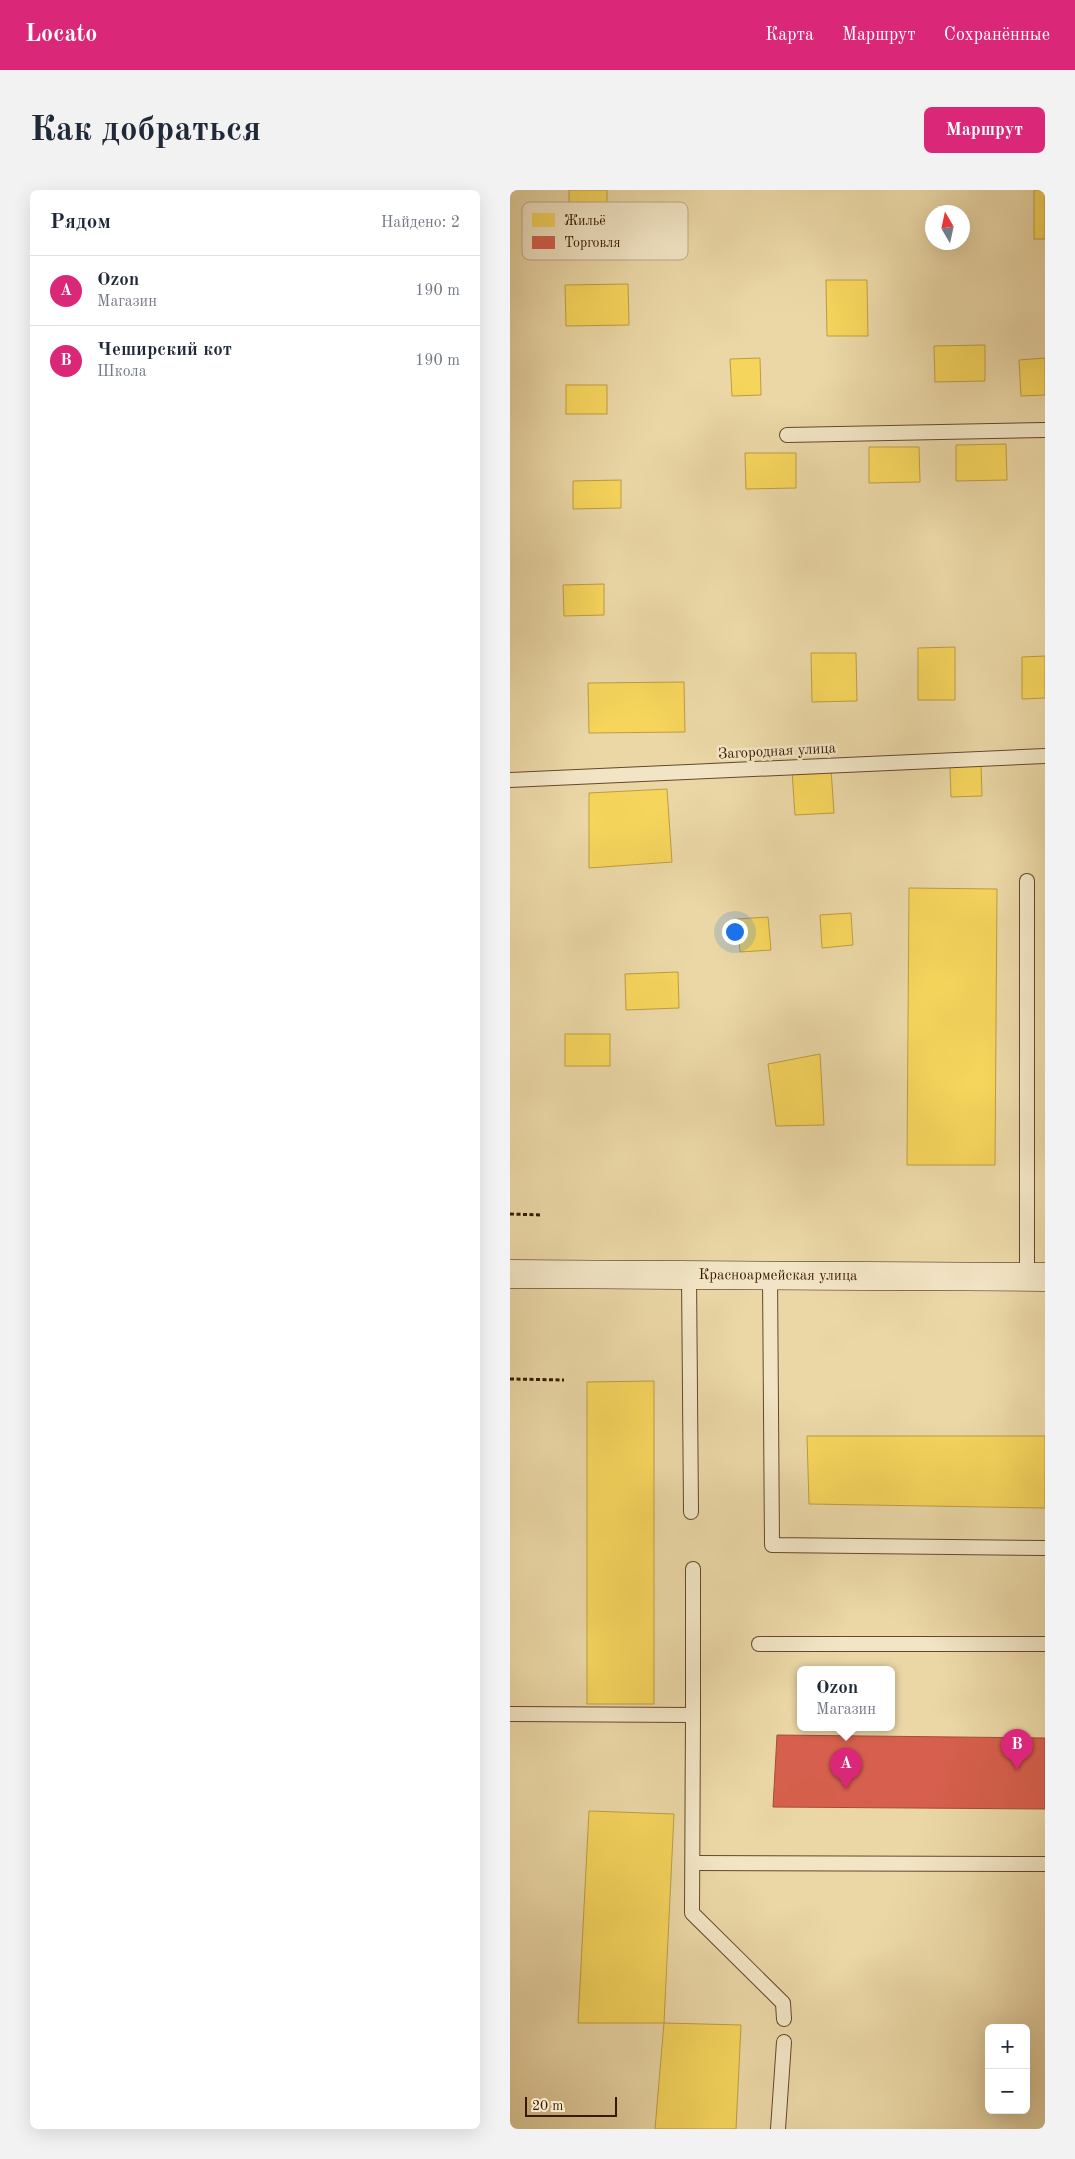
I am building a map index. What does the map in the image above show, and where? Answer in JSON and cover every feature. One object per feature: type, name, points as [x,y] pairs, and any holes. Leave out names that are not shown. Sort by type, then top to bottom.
[{"type":"main road","name":"Красноармейская улица","points":[[510,1274],[1036,1277]]},
{"type":"lane","points":[[787,435],[1045,430]]},
{"type":"lane","name":"Загородная улица","points":[[510,780],[1045,756]]},
{"type":"lane","points":[[1027,881],[1036,1277]]},
{"type":"lane","points":[[689,1275],[691,1512]]},
{"type":"lane","points":[[770,1275],[772,1545],[1045,1548]]},
{"type":"lane","points":[[693,1569],[692,1913],[783,2003],[784,2019]]},
{"type":"lane","points":[[759,1644],[1045,1644]]},
{"type":"lane","points":[[510,1714],[694,1715]]},
{"type":"lane","points":[[693,1863],[1045,1864]]},
{"type":"lane","points":[[778,2129],[784,2042]]},
{"type":"path","points":[[510,1214],[542,1215]]},
{"type":"path","points":[[510,1379],[564,1380]]},
{"type":"building: Жильё","points":[[569,190],[607,190],[607,202],[569,202]]},
{"type":"building: Жильё","points":[[1034,190],[1045,190],[1045,239],[1034,239]]},
{"type":"building: Жильё","points":[[826,280],[867,280],[868,336],[827,336]]},
{"type":"building: Жильё","points":[[628,284],[629,325],[566,326],[565,285]]},
{"type":"building: Жильё","points":[[985,345],[985,381],[935,382],[934,346]]},
{"type":"building: Жильё","points":[[760,358],[761,395],[732,396],[730,359]]},
{"type":"building: Жильё","points":[[1045,358],[1045,395],[1021,396],[1019,360]]},
{"type":"building: Жильё","points":[[566,385],[607,385],[607,414],[566,414]]},
{"type":"building: Жильё","points":[[1006,444],[1007,480],[956,481],[956,445]]},
{"type":"building: Жильё","points":[[869,447],[919,447],[920,482],[869,483]]},
{"type":"building: Жильё","points":[[745,453],[796,453],[796,488],[746,489]]},
{"type":"building: Жильё","points":[[621,480],[621,508],[573,509],[573,481]]},
{"type":"building: Жильё","points":[[604,584],[604,615],[564,616],[563,585]]},
{"type":"building: Жильё","points":[[955,647],[955,700],[918,700],[918,648]]},
{"type":"building: Жильё","points":[[811,653],[856,653],[857,701],[812,702]]},
{"type":"building: Жильё","points":[[1045,656],[1045,698],[1022,699],[1022,657]]},
{"type":"building: Жильё","points":[[684,682],[685,732],[589,733],[588,683]]},
{"type":"building: Жильё","points":[[981,764],[982,796],[951,797],[950,766]]},
{"type":"building: Жильё","points":[[831,769],[834,813],[795,815],[792,771]]},
{"type":"building: Жильё","points":[[667,789],[672,862],[589,868],[589,793]]},
{"type":"building: Жильё","points":[[909,888],[997,889],[995,1165],[907,1165]]},
{"type":"building: Жильё","points":[[851,913],[853,945],[822,948],[820,915]]},
{"type":"building: Жильё","points":[[768,917],[771,950],[740,952],[737,919]]},
{"type":"building: Жильё","points":[[678,972],[679,1008],[626,1010],[625,974]]},
{"type":"building: Жильё","points":[[565,1034],[610,1034],[610,1066],[565,1066]]},
{"type":"building: Жильё","points":[[820,1054],[824,1125],[776,1126],[768,1064]]},
{"type":"building: Жильё","points":[[654,1381],[654,1704],[587,1704],[587,1382]]},
{"type":"building: Жильё","points":[[807,1436],[1045,1436],[1045,1508],[809,1504]]},
{"type":"building: Жильё","points":[[589,1811],[674,1814],[664,2023],[578,2023]]},
{"type":"building: Жильё","points":[[664,2023],[741,2025],[736,2129],[655,2129]]},
{"type":"building: Торговля","points":[[777,1735],[1045,1738],[1045,1809],[773,1807]]},
{"type":"place","name":"Чеширский кот","points":[[1017,1770]]},
{"type":"place","name":"Ozon","points":[[846,1789]]}]
